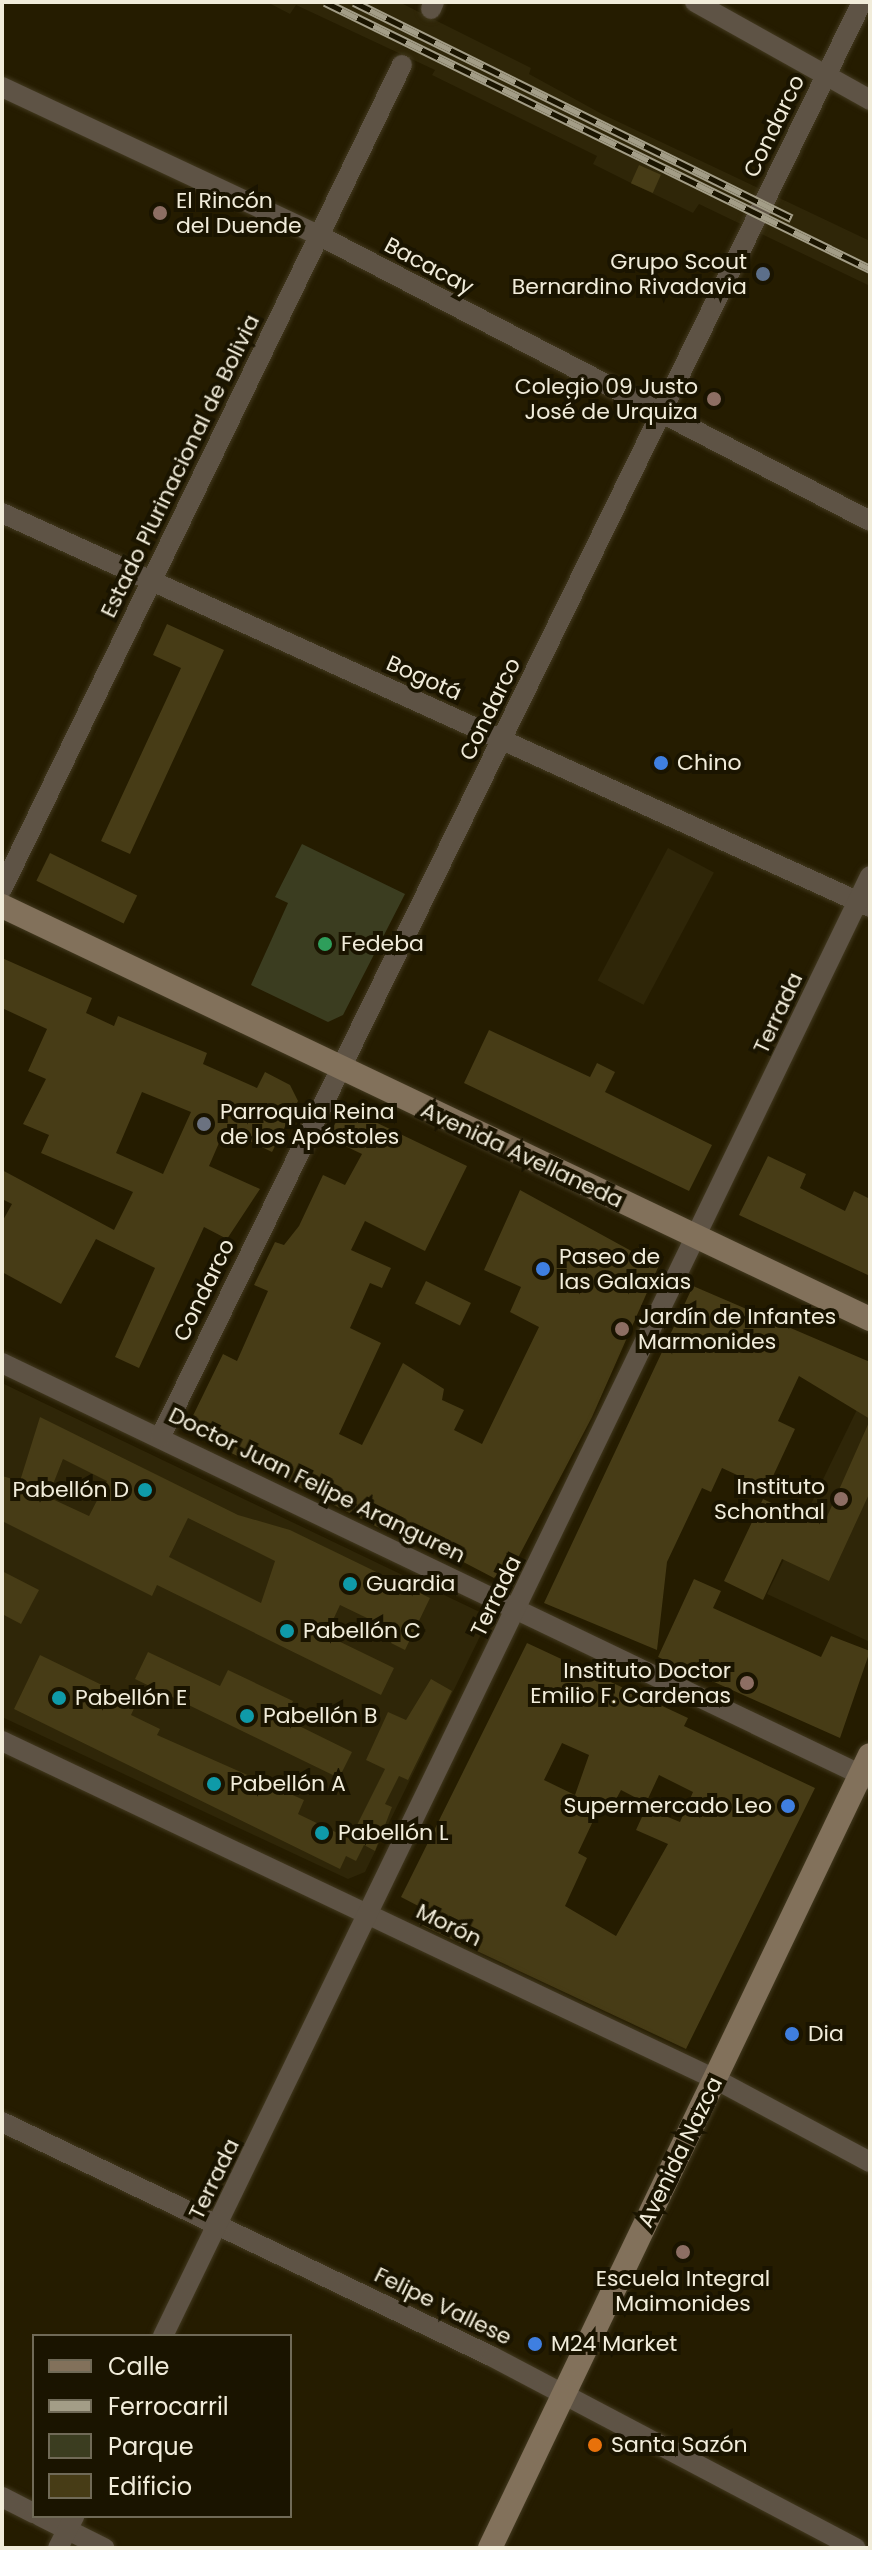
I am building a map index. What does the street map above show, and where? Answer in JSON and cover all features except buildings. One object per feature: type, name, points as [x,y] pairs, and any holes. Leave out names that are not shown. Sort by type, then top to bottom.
[{"type":"main road","name":"Avenida Avellaneda","points":[[2,906],[870,1319]]},
{"type":"main road","name":"Avenida Nazca","points":[[490,2548],[867,1770]]},
{"type":"street","points":[[695,2],[870,100]]},
{"type":"street","name":"Condarco","points":[[161,1436],[339,1068],[663,417],[862,2]]},
{"type":"street","name":"Estado Plurinacional de Bolivia","points":[[2,889],[148,581],[402,65]]},
{"type":"street","name":"Bacacay","points":[[2,87],[320,236],[663,417],[870,521]]},
{"type":"street","name":"Bogotá","points":[[2,513],[864,904]]},
{"type":"street","name":"Terrada","points":[[164,2334],[697,1238],[864,904],[870,876]]},
{"type":"street","name":"Doctor Juan Felipe Aranguren","points":[[2,1363],[867,1770]]},
{"type":"street","name":"Morón","points":[[4,1747],[367,1913],[715,2079],[870,2162]]},
{"type":"street","name":"Felipe Vallese","points":[[2,2122],[565,2394],[856,2548]]},
{"type":"street","points":[[2,2497],[32,2512]]},
{"type":"street","points":[[43,2518],[104,2548]]},
{"type":"shaded area","points":[[267,2],[399,2],[531,68],[529,74],[602,114],[870,241],[870,286],[699,204],[693,213],[629,182],[593,164],[597,156],[432,75],[435,70],[296,5],[290,14]]},
{"type":"shaded area","points":[[668,848],[714,872],[643,1005],[598,980]]},
{"type":"shaded area","points":[[2,1383],[484,1614],[487,1622],[365,1872],[348,1879],[2,1717]]},
{"type":"shaded area","name":"Instituto Schonthal","points":[[870,1383],[870,1642],[767,1594]]},
{"type":"green space","name":"Fedeba","points":[[302,844],[405,894],[343,1015],[328,1022],[251,985],[288,903],[275,897]]},
{"type":"railway","points":[[325,2],[870,269]]},
{"type":"railway","points":[[354,2],[792,218]]},
{"type":"place","name":"El Rincón del Duende","points":[[160,213]]},
{"type":"place","name":"Grupo Scout Bernardino Rivadavia","points":[[763,274]]},
{"type":"place","name":"Colegio 09 Justo José de Urquiza","points":[[714,399]]},
{"type":"place","name":"Chino","points":[[661,763]]},
{"type":"place","name":"Fedeba","points":[[325,944]]},
{"type":"place","name":"Parroquia Reina de los Apóstoles","points":[[204,1124]]},
{"type":"place","name":"Paseo de las Galaxias","points":[[543,1269]]},
{"type":"place","name":"Jardín de Infantes Marmonides","points":[[622,1329]]},
{"type":"place","name":"Pabellón D","points":[[145,1490]]},
{"type":"place","name":"Instituto Schonthal","points":[[841,1499]]},
{"type":"place","name":"Guardia","points":[[350,1584]]},
{"type":"place","name":"Pabellón C","points":[[287,1631]]},
{"type":"place","name":"Instituto Doctor Emilio F. Cardenas","points":[[747,1683]]},
{"type":"place","name":"Pabellón E","points":[[59,1698]]},
{"type":"place","name":"Pabellón B","points":[[247,1716]]},
{"type":"place","name":"Pabellón A","points":[[214,1784]]},
{"type":"place","name":"Supermercado Leo","points":[[788,1806]]},
{"type":"place","name":"Pabellón L","points":[[322,1833]]},
{"type":"place","name":"Dia","points":[[792,2034]]},
{"type":"place","name":"Escuela Integral Maimonides","points":[[683,2252]]},
{"type":"place","name":"M24 Market","points":[[535,2344]]},
{"type":"place","name":"Santa Sazón","points":[[595,2445]]}]
